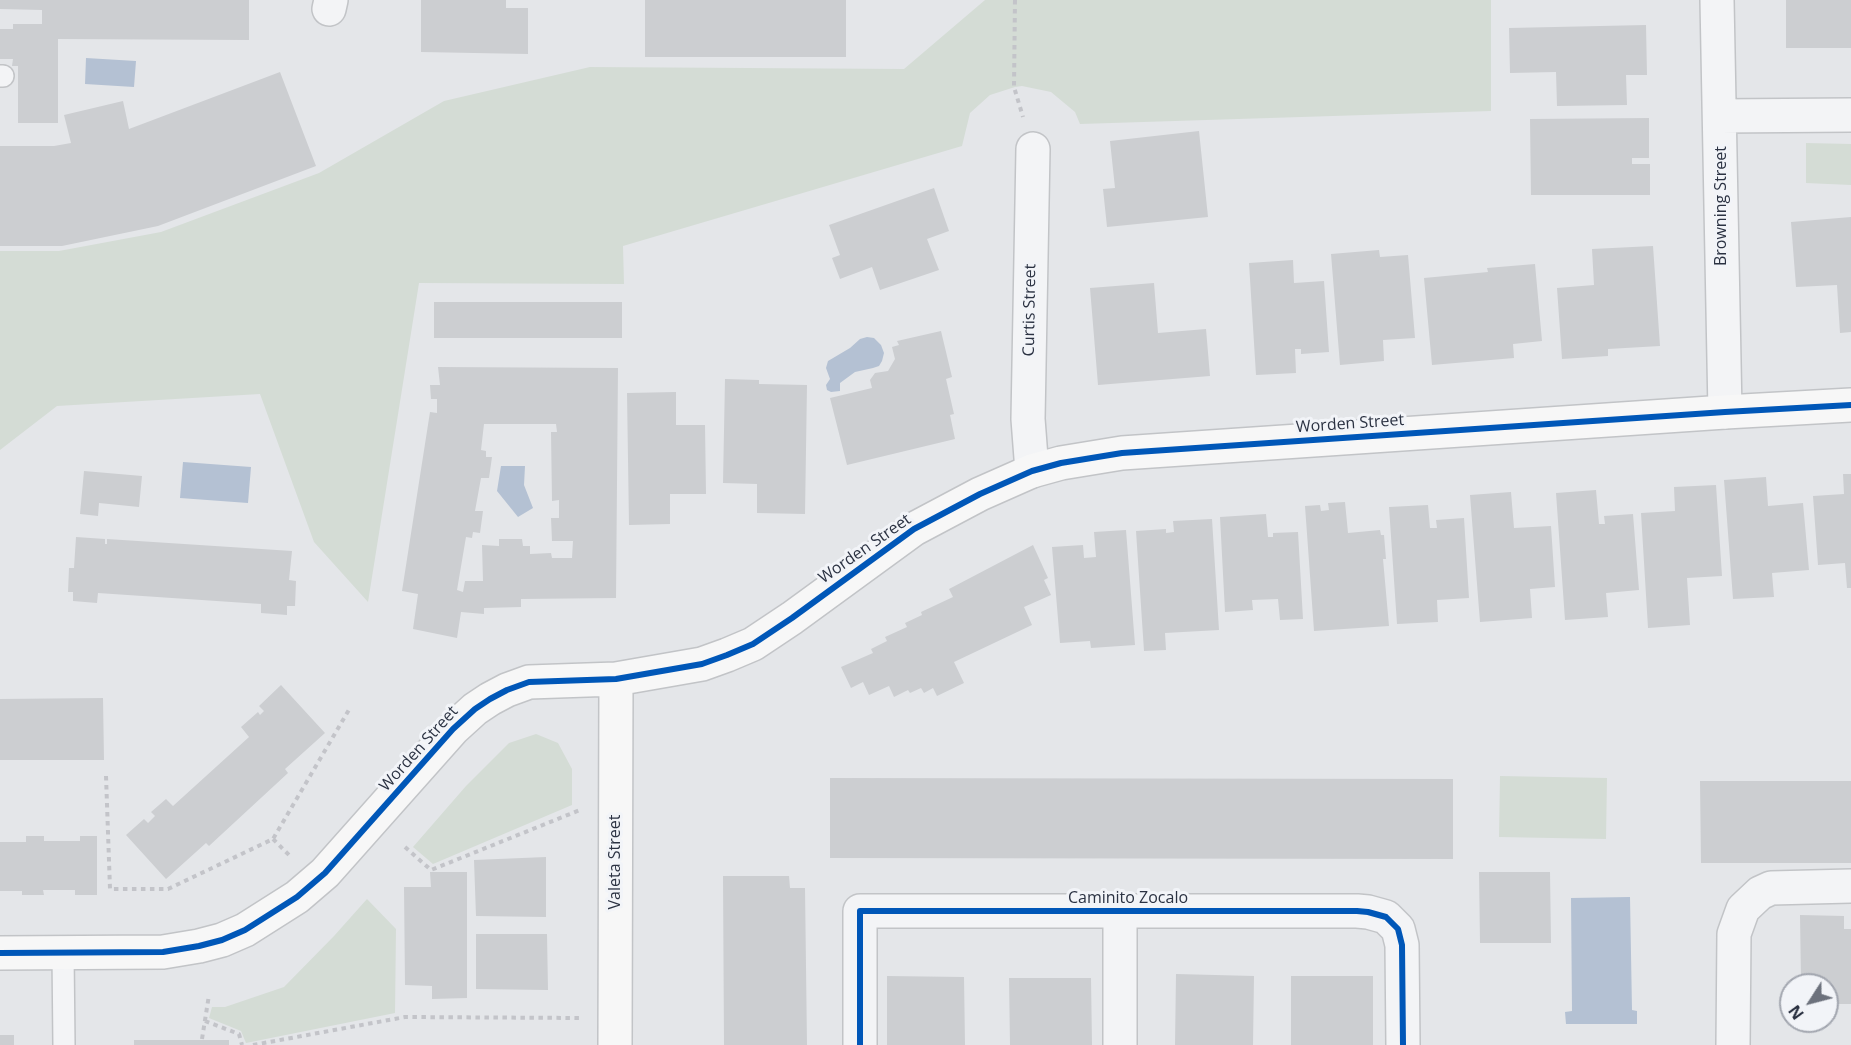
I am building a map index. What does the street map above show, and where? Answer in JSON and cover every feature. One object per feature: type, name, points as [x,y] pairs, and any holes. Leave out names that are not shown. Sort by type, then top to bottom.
[{"type":"street","name":"Browning Street","points":[[1717,0],[1722,356],[1725,411]]},
{"type":"street","points":[[1720,116],[1851,115]]},
{"type":"street","name":"Curtis Street","points":[[1032,471],[1028,419],[1033,149]]},
{"type":"street","name":"Worden Street","points":[[0,952],[163,952],[222,940],[244,930],[297,897],[325,873],[453,729],[475,709],[507,690],[529,682],[616,679],[702,664],[753,644],[914,529],[980,494],[1032,471],[1060,463],[1122,453],[1725,411],[1851,405]]},
{"type":"street","name":"Valeta Street","points":[[615,1045],[616,679]]},
{"type":"street","points":[[1733,1045],[1734,934],[1743,909],[1760,893],[1771,888],[1851,886]]},
{"type":"street","points":[[1120,911],[1120,1045]]},
{"type":"street","name":"Caminito Zocalo","points":[[860,1045],[860,912],[1120,911],[1368,912],[1386,917],[1398,929],[1403,954],[1403,1045]]},
{"type":"lane","points":[[63,953],[64,1045]]},
{"type":"path","points":[[1015,0],[1014,87],[1033,149]]},
{"type":"path","points":[[106,776],[110,889],[168,889],[273,839],[350,708]]},
{"type":"path","points":[[405,847],[431,870],[580,810]]},
{"type":"path","points":[[273,839],[291,856]]},
{"type":"path","points":[[202,1039],[209,995]]},
{"type":"path","points":[[253,1045],[405,1017],[579,1018]]},
{"type":"path","points":[[205,1021],[239,1034],[242,1045]]},
{"type":"shaded area","points":[[985,0],[1491,0],[1491,111],[1080,124],[1075,112],[1051,92],[1022,86],[1015,87],[990,95],[970,113],[962,146],[623,246],[624,284],[419,283],[368,602],[314,542],[260,394],[57,406],[0,450],[0,251],[59,251],[161,232],[319,173],[444,101],[590,67],[904,69]]},
{"type":"shaded area","points":[[1806,143],[1851,144],[1851,185],[1806,183]]},
{"type":"shaded area","points":[[536,734],[558,743],[572,769],[572,805],[433,864],[413,847],[466,786],[509,743]]},
{"type":"shaded area","points":[[1500,776],[1607,778],[1606,839],[1499,837]]},
{"type":"shaded area","points":[[367,899],[396,929],[395,1013],[246,1043],[241,1031],[209,1018],[212,1007],[225,1007],[284,987]]},
{"type":"water","points":[[86,58],[136,61],[134,87],[85,84]]},
{"type":"water","points":[[874,338],[881,345],[884,353],[879,366],[855,372],[840,383],[840,391],[827,390],[826,385],[830,379],[826,368],[828,361],[860,339]]},
{"type":"water","points":[[183,462],[251,467],[248,503],[180,498]]},
{"type":"water","points":[[501,466],[525,466],[524,485],[533,508],[518,517],[497,491]]},
{"type":"water","points":[[1630,897],[1632,1010],[1637,1011],[1637,1024],[1566,1024],[1565,1012],[1572,1011],[1571,898]]},
{"type":"building","points":[[0,0],[249,0],[249,40],[58,39],[58,123],[18,123],[18,66],[12,66],[13,59],[0,59],[0,29],[13,29],[13,24],[42,24],[42,10],[0,9]]},
{"type":"building","points":[[421,0],[506,0],[506,8],[528,8],[528,54],[421,52]]},
{"type":"building","points":[[645,0],[846,0],[846,57],[645,57]]},
{"type":"building","points":[[1786,0],[1851,0],[1851,48],[1786,48]]},
{"type":"building","points":[[1646,25],[1647,75],[1626,75],[1627,105],[1557,106],[1556,72],[1510,73],[1509,28]]},
{"type":"building","points":[[280,72],[316,166],[158,226],[62,246],[0,246],[0,146],[54,146],[71,143],[64,115],[123,101],[129,129]]},
{"type":"building","points":[[1649,118],[1649,158],[1632,158],[1632,164],[1650,164],[1650,195],[1531,195],[1530,119]]},
{"type":"building","points":[[1199,131],[1208,217],[1107,227],[1103,189],[1115,188],[1110,141]]},
{"type":"building","points":[[934,188],[949,231],[927,239],[939,270],[880,290],[872,267],[840,279],[832,258],[840,255],[829,225]]},
{"type":"building","points":[[1851,217],[1851,332],[1840,333],[1837,285],[1796,287],[1791,222]]},
{"type":"building","points":[[1653,246],[1660,346],[1608,349],[1608,356],[1562,359],[1557,288],[1594,285],[1592,249]]},
{"type":"building","points":[[1379,250],[1380,257],[1408,255],[1415,338],[1383,340],[1384,361],[1340,365],[1331,254]]},
{"type":"building","points":[[1293,260],[1294,283],[1324,281],[1329,352],[1301,354],[1301,349],[1295,349],[1296,373],[1256,375],[1249,263]]},
{"type":"building","points":[[1535,264],[1542,341],[1513,344],[1514,358],[1432,365],[1424,278],[1488,272],[1487,268]]},
{"type":"building","points":[[1154,283],[1158,333],[1206,329],[1210,376],[1098,385],[1090,288]]},
{"type":"building","points":[[434,302],[622,302],[622,338],[434,338]]},
{"type":"building","points":[[941,331],[952,377],[946,379],[954,414],[950,415],[955,439],[847,465],[830,398],[872,388],[870,380],[875,373],[888,371],[895,359],[892,347],[899,345],[897,341]]},
{"type":"building","points":[[438,367],[618,368],[616,598],[521,599],[521,607],[484,608],[484,614],[461,612],[457,638],[413,629],[418,594],[402,591],[430,412],[437,413],[437,399],[431,399],[430,385],[440,385]],"holes":[[[484,424],[556,424],[557,432],[551,432],[552,501],[559,500],[559,518],[551,518],[552,541],[573,541],[572,558],[552,558],[551,553],[530,554],[530,546],[523,546],[522,539],[499,539],[499,546],[482,545],[483,581],[465,581],[463,592],[457,590],[466,537],[472,538],[473,532],[480,533],[483,511],[475,511],[481,478],[489,478],[492,457],[486,457],[486,451],[481,450]]]},
{"type":"building","points":[[725,379],[759,380],[759,384],[807,385],[805,514],[757,513],[757,484],[723,483]]},
{"type":"building","points":[[676,392],[676,425],[705,425],[706,494],[670,494],[670,524],[629,525],[627,393]]},
{"type":"building","points":[[84,471],[142,476],[139,507],[99,503],[98,516],[80,514]]},
{"type":"building","points":[[1843,474],[1851,474],[1851,588],[1847,588],[1845,563],[1818,565],[1813,496],[1844,494]]},
{"type":"building","points":[[1766,477],[1768,506],[1803,503],[1809,570],[1772,573],[1774,597],[1733,599],[1724,480]]},
{"type":"building","points":[[1716,485],[1722,576],[1687,578],[1690,625],[1648,628],[1641,513],[1675,511],[1674,487]]},
{"type":"building","points":[[1596,490],[1599,524],[1605,524],[1604,516],[1633,514],[1639,590],[1606,593],[1608,617],[1565,620],[1556,493]]},
{"type":"building","points":[[1511,492],[1514,528],[1551,526],[1555,587],[1530,589],[1532,618],[1480,622],[1470,495]]},
{"type":"building","points":[[1345,502],[1348,533],[1380,530],[1381,535],[1384,535],[1386,559],[1383,559],[1389,626],[1314,631],[1305,506],[1320,505],[1321,511],[1329,510],[1328,503]]},
{"type":"building","points":[[1428,505],[1430,528],[1437,528],[1436,520],[1464,518],[1469,598],[1437,600],[1438,622],[1397,624],[1389,507]]},
{"type":"building","points":[[1266,514],[1268,537],[1273,537],[1273,533],[1298,532],[1303,619],[1280,620],[1278,599],[1252,600],[1253,610],[1225,612],[1220,517]]},
{"type":"building","points":[[1212,519],[1219,630],[1165,633],[1166,650],[1144,651],[1136,531],[1166,529],[1166,533],[1174,532],[1173,521]]},
{"type":"building","points":[[1126,530],[1135,645],[1091,648],[1090,641],[1060,643],[1052,547],[1083,545],[1084,558],[1096,557],[1094,532]]},
{"type":"building","points":[[76,537],[105,539],[105,544],[107,544],[107,539],[292,551],[289,580],[296,581],[295,606],[287,606],[287,615],[261,613],[261,604],[98,593],[97,603],[73,601],[73,592],[68,592],[69,568],[74,568]]},
{"type":"building","points":[[1033,545],[1048,578],[1044,580],[1051,595],[1024,607],[1032,625],[954,662],[964,683],[937,696],[933,688],[924,693],[921,688],[910,693],[908,690],[894,697],[889,686],[869,695],[863,682],[851,688],[841,667],[873,653],[871,649],[887,641],[885,637],[907,627],[905,623],[922,615],[921,612],[953,597],[949,589]]},
{"type":"building","points":[[281,685],[325,733],[285,769],[288,773],[209,846],[206,843],[166,879],[126,835],[144,819],[148,823],[155,816],[151,812],[166,799],[173,806],[249,737],[241,727],[258,712],[260,715],[264,711],[259,706]]},
{"type":"building","points":[[103,698],[104,760],[0,760],[0,699]]},
{"type":"building","points":[[830,778],[1453,779],[1453,859],[830,858]]},
{"type":"building","points":[[1700,781],[1851,781],[1851,863],[1701,863]]},
{"type":"building","points":[[26,836],[44,836],[44,841],[80,841],[80,836],[97,836],[97,895],[75,895],[75,890],[43,890],[44,895],[22,895],[22,891],[0,891],[0,842],[26,842]]},
{"type":"building","points":[[546,857],[546,917],[476,916],[474,860]]},
{"type":"building","points":[[430,872],[467,872],[467,998],[432,999],[432,986],[405,985],[404,887],[431,887]]},
{"type":"building","points":[[1479,872],[1550,872],[1551,943],[1480,943]]},
{"type":"building","points":[[723,876],[789,876],[790,888],[805,888],[807,1045],[724,1045]]},
{"type":"building","points":[[1800,915],[1844,916],[1844,929],[1851,929],[1851,1004],[1839,1004],[1839,973],[1801,973]]},
{"type":"building","points":[[476,934],[547,934],[548,990],[476,989]]},
{"type":"building","points":[[1176,974],[1254,976],[1253,1045],[1175,1045]]},
{"type":"building","points":[[887,976],[964,977],[965,1045],[887,1045]]},
{"type":"building","points":[[1291,976],[1373,976],[1373,1045],[1291,1045]]},
{"type":"building","points":[[1009,978],[1091,978],[1092,1045],[1010,1045]]},
{"type":"building","points":[[0,1035],[14,1035],[14,1045],[0,1045]]},
{"type":"building","points":[[134,1040],[229,1040],[229,1045],[134,1045]]},
{"type":"cycle path","points":[[0,953],[163,952],[222,940],[245,930],[297,897],[325,873],[453,729],[490,699],[529,682],[616,679],[702,664],[727,655],[753,644],[792,618],[914,529],[980,494],[1032,471],[1061,463],[1122,453],[1851,405]]},
{"type":"cycle path","points":[[860,1045],[860,911],[1368,912],[1386,917],[1398,929],[1402,945],[1403,1045]]}]
